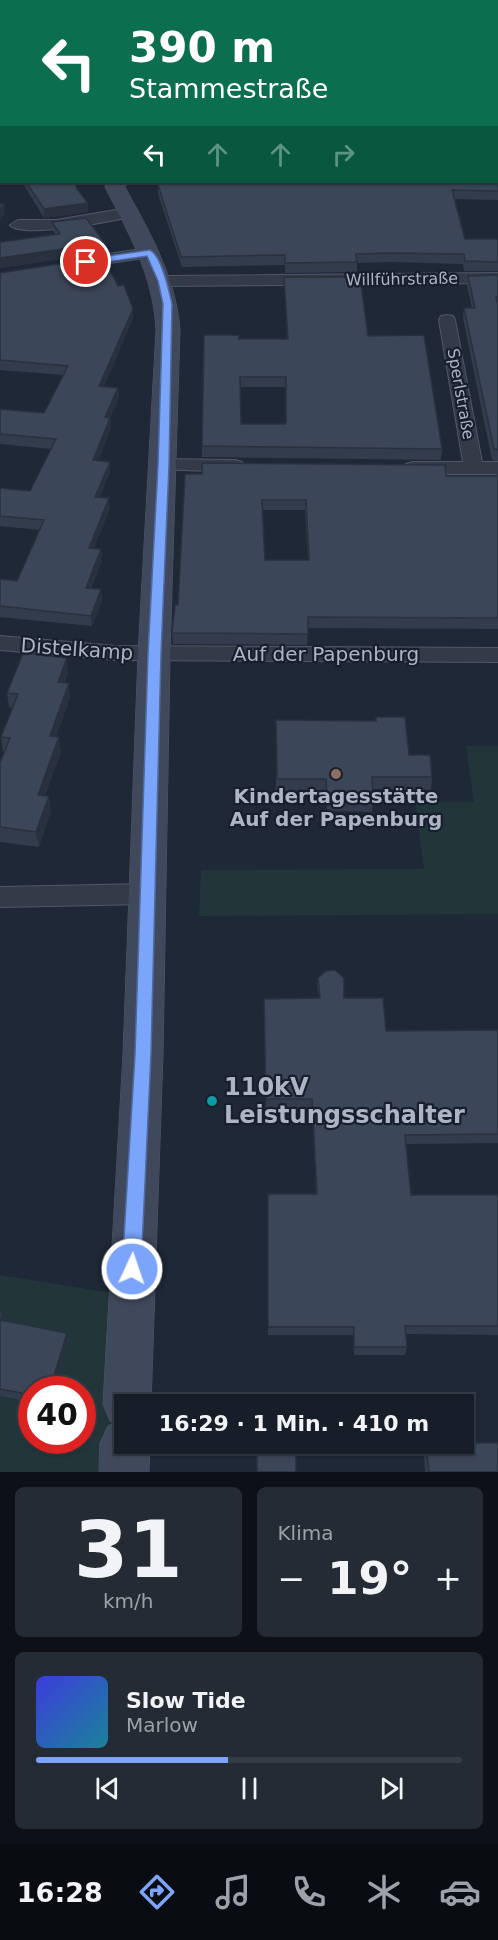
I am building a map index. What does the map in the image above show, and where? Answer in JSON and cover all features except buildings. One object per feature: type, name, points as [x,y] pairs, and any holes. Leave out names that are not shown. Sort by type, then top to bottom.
[{"type":"street","points":[[118,183],[115,188],[156,267],[167,304],[168,329],[154,654],[143,1054],[127,1394]]},
{"type":"street","points":[[18,225],[56,225],[128,213]]},
{"type":"street","name":"Willführstraße","points":[[58,266],[498,278]]},
{"type":"street","name":"Sperlstraße","points":[[447,320],[474,469]]},
{"type":"street","points":[[163,465],[254,466]]},
{"type":"street","points":[[393,468],[498,468]]},
{"type":"street","name":"Distelkamp","points":[[0,643],[154,654]]},
{"type":"street","name":"Auf der Papenburg","points":[[154,654],[498,655]]},
{"type":"street","points":[[0,897],[148,894]]},
{"type":"street","points":[[124,1472],[125,1454]]},
{"type":"green space","points":[[466,746],[498,746],[498,914],[199,916],[201,870],[424,869],[415,802],[474,802]]},
{"type":"green space","points":[[0,1275],[131,1296],[125,1394],[114,1394],[114,1454],[124,1454],[124,1472],[0,1472]]},
{"type":"place","name":"Kindertagesstätte Auf der Papenburg","points":[[336,774]]},
{"type":"place","name":"110kV Leistungsschalter","points":[[212,1101]]},
{"type":"route","points":[[86,262],[150,253],[162,281],[167,304],[143,1054],[132,1269]]}]
